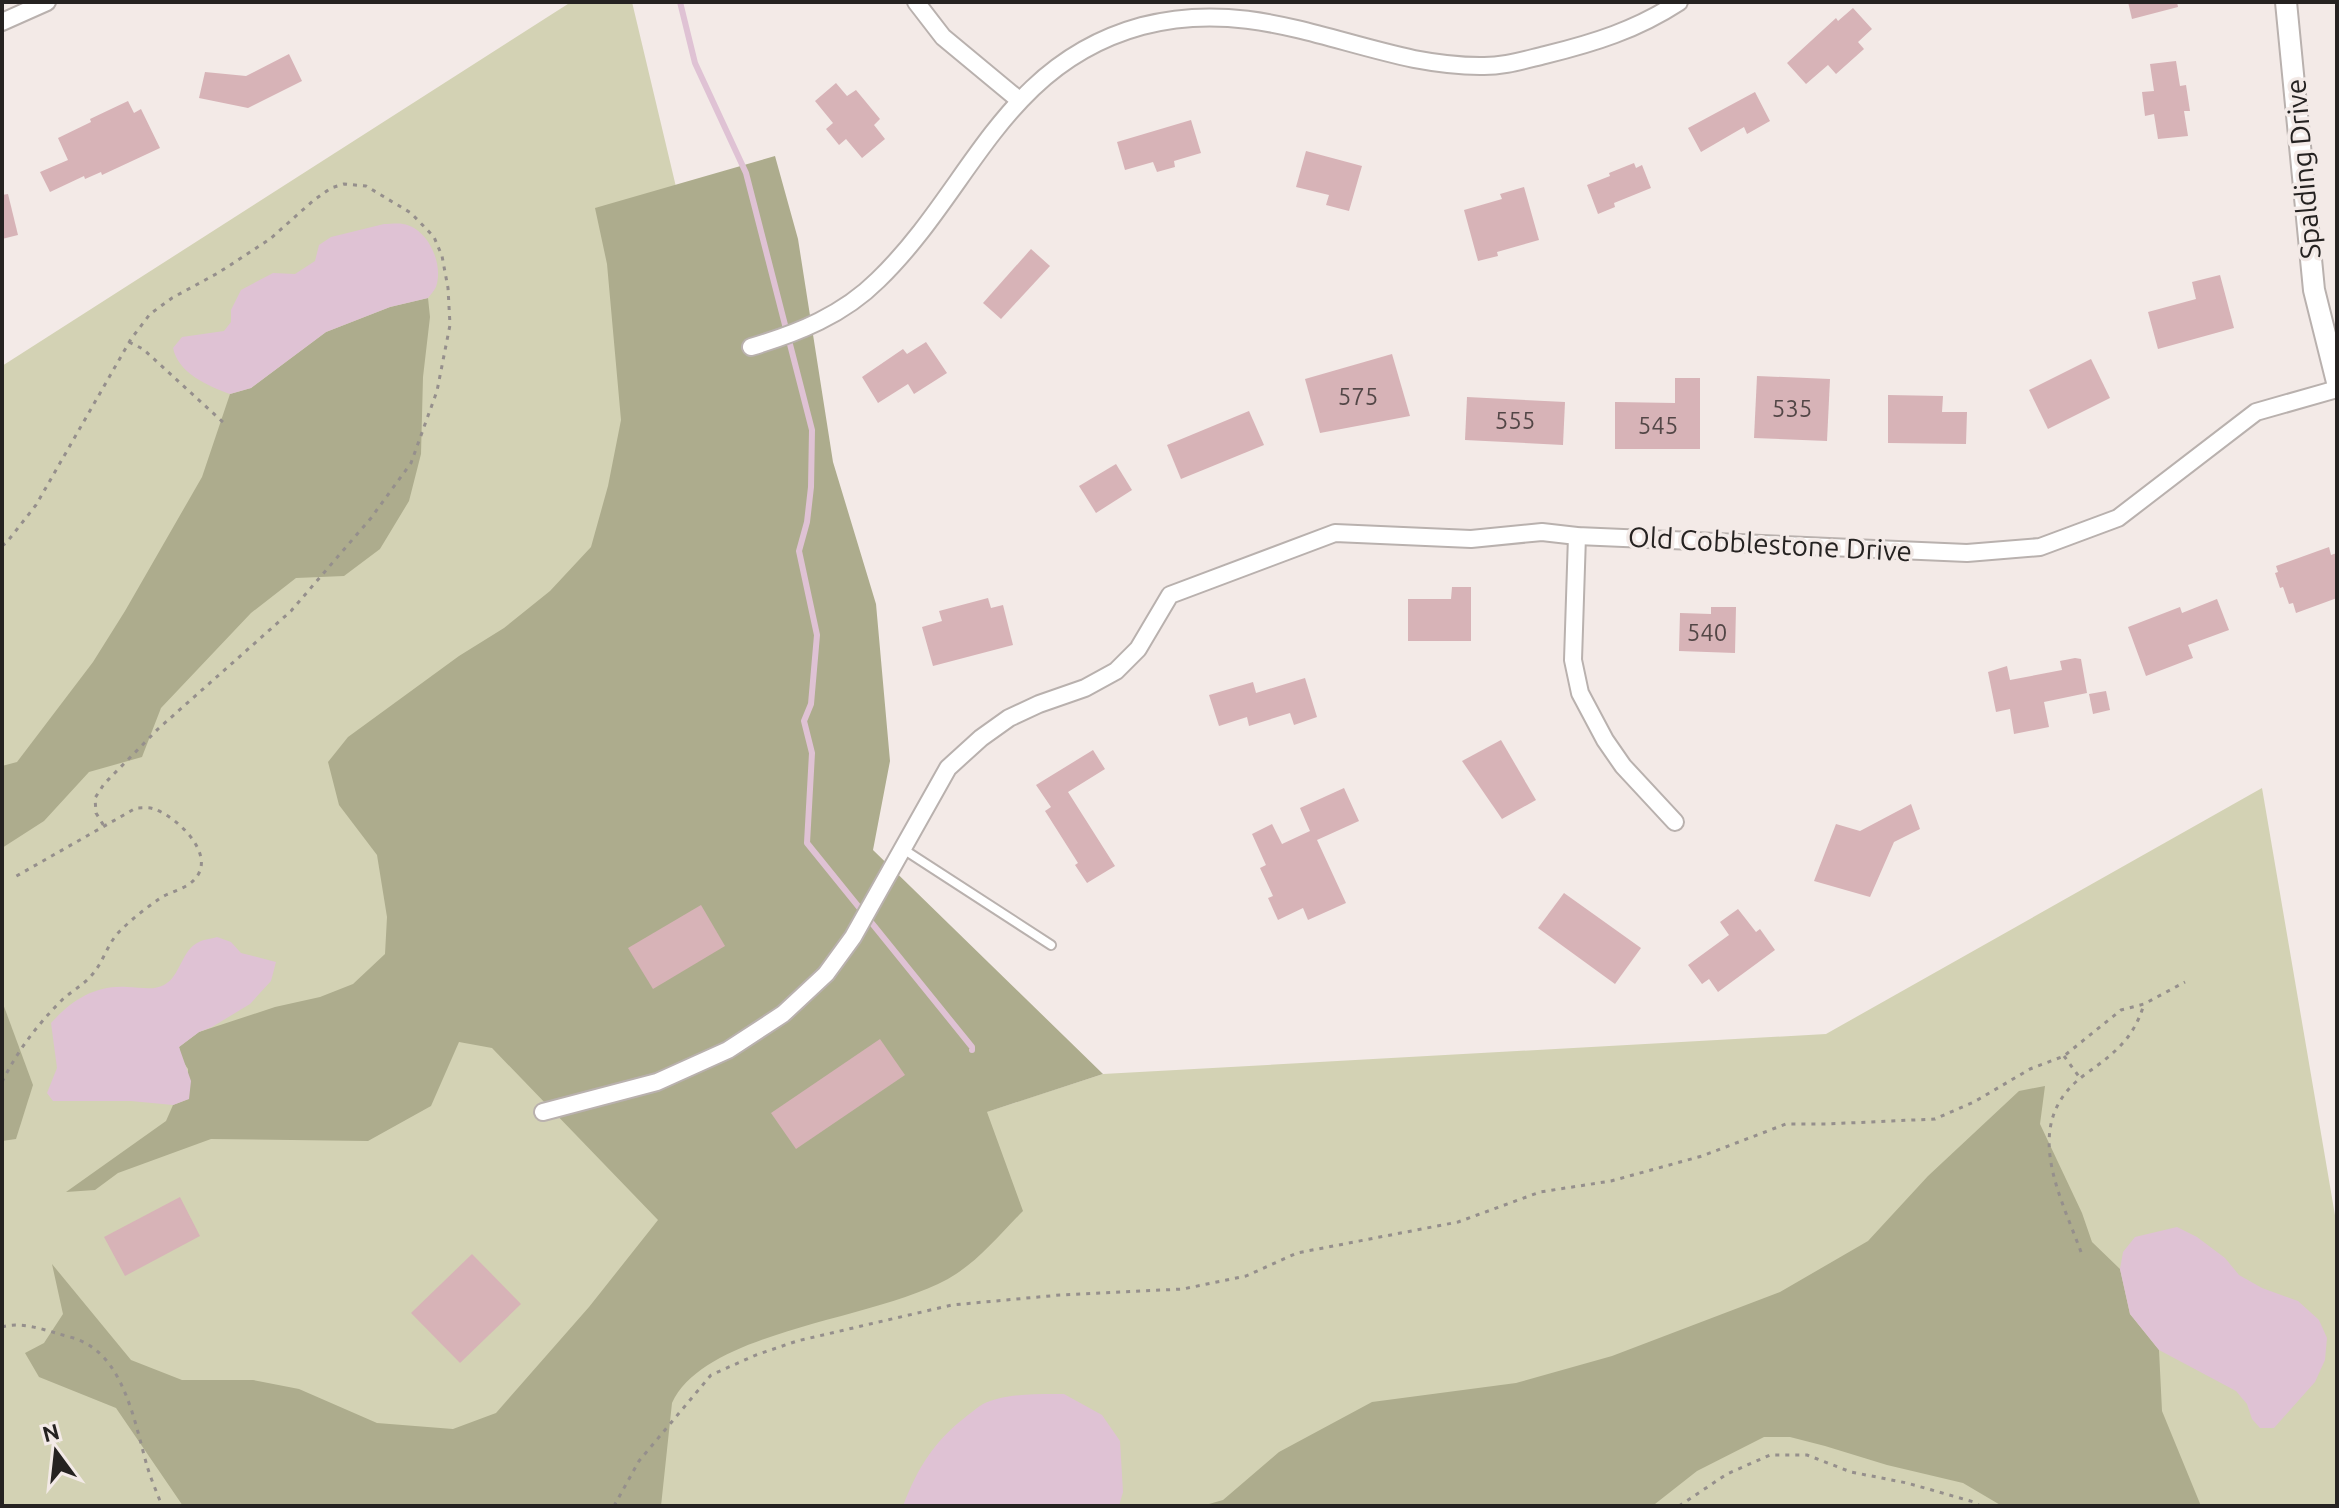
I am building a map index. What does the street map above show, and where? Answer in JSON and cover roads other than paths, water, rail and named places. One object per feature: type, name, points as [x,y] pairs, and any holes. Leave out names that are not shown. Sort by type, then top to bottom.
[{"type":"street","points":[[2,22],[47,2]]},
{"type":"street","points":[[916,2],[943,37],[1019,100]]},
{"type":"street","points":[[751,347],[788,336],[821,321],[877,282],[909,247],[1019,100],[1057,67],[1098,42],[1142,26],[1188,17],[1226,16],[1258,20],[1416,59],[1482,66],[1508,64],[1596,43],[1651,20],[1679,2]]},
{"type":"street","name":"Spalding Drive","points":[[2286,2],[2314,290],[2337,382]]},
{"type":"street","name":"Old Cobblestone Drive","points":[[902,849],[948,768],[1009,718],[1085,688],[1116,671],[1138,649],[1170,595],[1335,533],[1471,539],[1542,532],[1967,553],[2040,547],[2118,518],[2256,412],[2337,389]]},
{"type":"street","points":[[1577,536],[1573,660],[1580,693],[1623,766],[1675,822]]},
{"type":"street","points":[[543,1112],[657,1082],[728,1050],[783,1014],[826,974],[853,937],[902,849]]},
{"type":"lane","points":[[902,849],[1051,945]]},
{"type":"waterway","points":[[680,2],[695,63],[746,173],[812,430],[811,487],[807,522],[799,551],[817,635],[811,704],[804,721],[812,753],[807,843],[972,1050]]}]
